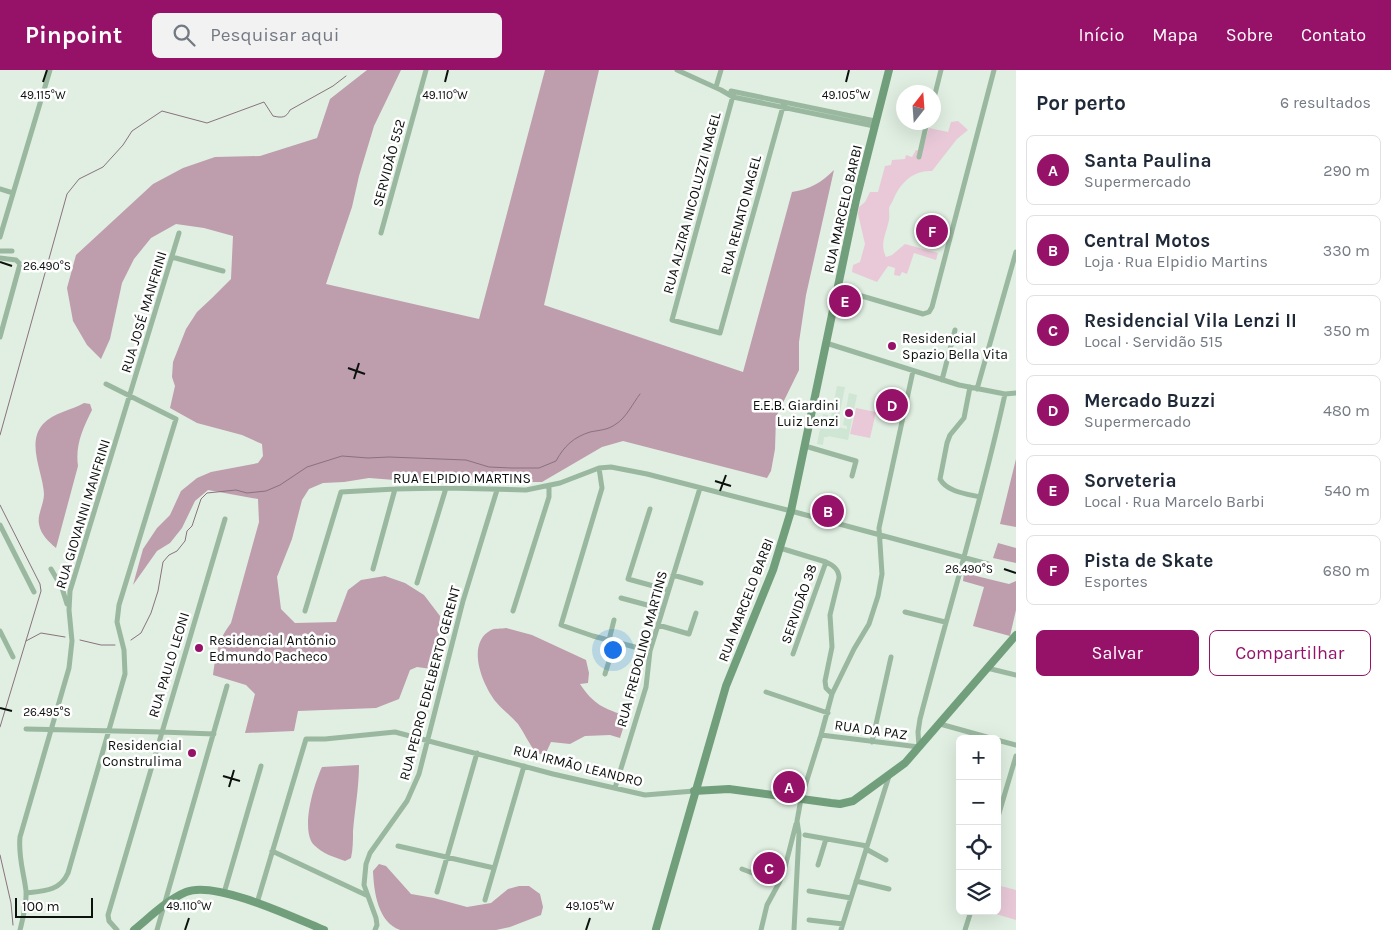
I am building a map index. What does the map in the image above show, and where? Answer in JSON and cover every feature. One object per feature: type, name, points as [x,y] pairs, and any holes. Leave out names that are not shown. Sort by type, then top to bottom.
[{"type":"street","points":[[0,237],[50,70]]},
{"type":"street","name":"SERVIDÃO 552","points":[[381,234],[426,70]]},
{"type":"street","points":[[678,70],[733,94],[875,124]]},
{"type":"street","points":[[718,88],[721,70]]},
{"type":"street","name":"RUA MARCELO BARBI","points":[[656,930],[694,791],[729,676],[771,576],[791,511],[856,200],[888,70]]},
{"type":"street","points":[[937,85],[941,70]]},
{"type":"street","points":[[838,289],[923,314],[929,312],[932,307],[994,70]]},
{"type":"street","name":"RUA ALZIRA NICOLUZZI NAGEL","points":[[720,334],[672,320],[733,94]]},
{"type":"street","name":"RUA RENATO NAGEL","points":[[720,334],[783,106]]},
{"type":"street","points":[[918,157],[925,130]]},
{"type":"street","points":[[0,189],[13,193]]},
{"type":"street","name":"RUA JOSÉ MANFRINI","points":[[130,397],[179,233]]},
{"type":"street","points":[[0,251],[12,251]]},
{"type":"street","points":[[978,389],[1016,252]]},
{"type":"street","points":[[172,257],[223,271]]},
{"type":"street","points":[[0,258],[18,261],[20,267],[0,337]]},
{"type":"street","points":[[942,380],[955,330]]},
{"type":"street","points":[[826,343],[942,380],[978,389],[1016,394]]},
{"type":"street","points":[[761,930],[767,905],[779,883],[832,694],[854,649],[866,630],[874,610],[882,574],[879,535],[913,371]]},
{"type":"street","points":[[26,893],[54,889],[65,878],[124,684],[126,664],[117,622],[119,606],[176,419],[106,384]]},
{"type":"street","points":[[970,387],[964,418],[950,435],[947,443],[940,480],[949,488],[980,497]]},
{"type":"street","points":[[918,747],[920,719],[980,497],[1005,394]]},
{"type":"street","name":"RUA GIOVANNI MANFRINI","points":[[20,930],[26,893],[20,859],[20,837],[70,658],[72,632],[69,610],[70,592],[130,397]]},
{"type":"street","points":[[805,446],[856,461],[852,476]]},
{"type":"street","points":[[599,468],[602,488],[561,625],[593,636],[650,651]]},
{"type":"street","name":"RUA ELPIDIO MARTINS","points":[[305,611],[341,492],[446,488],[526,490],[548,486],[599,468],[624,469],[791,511],[988,564]]},
{"type":"street","points":[[513,611],[549,497],[548,486]]},
{"type":"street","points":[[417,583],[446,488]]},
{"type":"street","name":"RUA FREDOLINO MARTINS","points":[[615,788],[646,687],[650,651],[700,488]]},
{"type":"street","points":[[373,570],[395,489]]},
{"type":"street","name":"RUA PEDRO EDELBERTO GERENT","points":[[375,930],[377,925],[376,918],[366,895],[364,874],[370,853],[407,801],[419,774],[463,602],[497,490]]},
{"type":"street","points":[[650,509],[628,579],[668,590]]},
{"type":"street","name":"RUA PAULO LEONI","points":[[117,930],[108,921],[108,914],[225,519]]},
{"type":"street","points":[[0,525],[34,592]]},
{"type":"street","points":[[0,542],[7,538]]},
{"type":"street","points":[[780,548],[826,562],[837,570],[840,578],[830,615],[832,647],[825,681],[826,688],[832,694]]},
{"type":"street","name":"SERVIDÃO 38","points":[[794,654],[826,562]]},
{"type":"street","points":[[51,568],[62,588],[69,610]]},
{"type":"street","points":[[672,575],[700,583]]},
{"type":"street","points":[[621,598],[662,609]]},
{"type":"street","points":[[905,612],[945,622]]},
{"type":"street","points":[[658,625],[690,634],[696,614]]},
{"type":"street","points":[[604,674],[612,641],[614,620]]},
{"type":"street","points":[[0,632],[13,657]]},
{"type":"street","name":"RUA IRMÃO LEANDRO","points":[[272,852],[306,739],[396,732],[524,766],[645,795],[730,789],[831,803],[848,803],[858,799],[905,763],[1016,635]]},
{"type":"street","points":[[872,742],[891,657]]},
{"type":"street","points":[[987,668],[1016,675]]},
{"type":"street","points":[[157,930],[227,686]]},
{"type":"street","points":[[766,692],[828,713]]},
{"type":"street","points":[[940,724],[981,735]]},
{"type":"street","points":[[26,729],[214,734]]},
{"type":"street","name":"RUA DA PAZ","points":[[822,734],[918,747]]},
{"type":"street","points":[[1001,740],[1016,745]]},
{"type":"street","points":[[436,892],[477,753]]},
{"type":"street","points":[[1001,807],[1016,756]]},
{"type":"street","points":[[224,893],[261,766]]},
{"type":"street","points":[[485,900],[524,766]]},
{"type":"street","points":[[809,920],[842,927],[889,776]]},
{"type":"street","points":[[794,930],[797,821]]},
{"type":"street","points":[[805,835],[866,848],[886,860]]},
{"type":"street","points":[[818,865],[826,839]]},
{"type":"street","points":[[398,846],[494,868]]},
{"type":"street","points":[[257,904],[272,852],[366,895]]},
{"type":"street","points":[[742,869],[779,883]]},
{"type":"street","points":[[856,881],[890,889]]},
{"type":"street","points":[[134,930],[188,891],[200,888],[224,893],[257,904],[324,930]]},
{"type":"street","points":[[809,891],[851,898]]},
{"type":"street","points":[[965,930],[970,915]]},
{"type":"shaded area","points":[[367,70],[401,70],[374,126],[352,207],[326,284],[479,319],[545,70],[599,70],[544,305],[743,372],[792,192],[815,185],[834,170],[806,295],[799,342],[799,370],[776,417],[775,449],[771,471],[767,478],[623,441],[602,447],[542,482],[421,482],[369,478],[323,483],[309,489],[302,500],[292,539],[277,577],[281,609],[295,623],[336,622],[348,590],[361,580],[385,576],[405,583],[424,595],[440,616],[438,651],[432,669],[417,667],[410,670],[399,699],[376,708],[298,711],[294,731],[245,733],[255,694],[246,685],[213,675],[218,648],[223,635],[231,623],[259,522],[258,499],[208,490],[195,501],[182,528],[170,543],[157,551],[133,585],[143,549],[157,528],[170,515],[181,491],[197,478],[211,472],[258,463],[263,456],[262,444],[242,435],[197,423],[170,408],[175,386],[172,377],[173,362],[186,329],[197,312],[231,279],[233,236],[204,228],[176,224],[151,238],[134,259],[122,283],[110,339],[101,359],[87,345],[73,321],[67,288],[76,255],[153,184],[183,168],[215,157],[260,156],[317,138],[330,99]]},
{"type":"shaded area","points":[[958,121],[968,130],[957,139],[932,171],[925,171],[914,175],[900,187],[889,208],[889,220],[883,248],[886,257],[892,255],[905,244],[938,253],[936,260],[914,253],[907,274],[902,272],[900,276],[894,275],[895,268],[888,266],[877,282],[852,272],[853,265],[860,262],[865,244],[858,214],[859,207],[865,202],[870,192],[878,192],[885,166],[891,165],[892,160],[905,159],[906,155],[912,157],[916,150],[922,151],[928,130],[948,132],[951,122]]},
{"type":"shaded area","name":"E.E.B. Giardini Luiz Lenzi","points":[[837,386],[845,387],[837,427],[847,429],[847,426],[843,425],[849,393],[857,395],[848,440],[828,436],[824,437],[823,445],[817,444],[823,414],[828,415],[827,421],[830,422]]},
{"type":"shaded area","points":[[84,403],[90,404],[92,410],[80,437],[77,458],[78,466],[56,548],[43,535],[39,524],[44,494],[37,458],[36,440],[38,432],[47,420]]},
{"type":"shaded area","points":[[856,408],[876,412],[870,438],[850,434]]},
{"type":"shaded area","points":[[1016,459],[1016,527],[1000,524]]},
{"type":"shaded area","points":[[998,543],[1016,548],[1016,563],[993,558]]},
{"type":"shaded area","points":[[964,573],[1009,584],[1016,581],[1016,610],[1010,636],[973,626],[984,587],[963,581]]},
{"type":"shaded area","points":[[506,628],[532,635],[586,660],[589,673],[588,683],[580,684],[585,691],[600,705],[627,716],[620,738],[610,735],[585,736],[570,744],[551,742],[545,755],[536,753],[518,724],[491,695],[479,665],[479,645],[483,636],[492,629]]},
{"type":"shaded area","points":[[359,765],[351,858],[345,861],[325,853],[314,845],[308,829],[308,818],[315,784],[322,767]]},
{"type":"shaded area","points":[[379,864],[386,866],[411,894],[467,907],[491,903],[508,889],[529,886],[540,894],[543,907],[541,915],[510,927],[496,930],[400,930],[393,926],[382,914],[376,897],[373,871]]},
{"type":"shaded area","points":[[1001,886],[1016,890],[1016,920],[999,915],[1001,915]]},
{"type":"waterway","points":[[0,435],[67,194],[79,179],[103,167],[123,145],[132,131],[162,111],[207,123],[264,102],[273,116],[283,117],[290,110],[333,86],[346,76]]},
{"type":"waterway","points":[[131,640],[141,633],[151,613],[158,591],[163,562],[169,555],[177,551],[185,541],[187,531],[192,526],[201,499],[207,493],[236,490],[247,493],[266,491],[280,485],[307,467],[342,456],[466,460],[489,467],[539,468],[556,461],[562,451],[574,439],[590,432],[610,428],[620,421],[640,394]]},
{"type":"waterway","points":[[0,505],[40,584],[41,591],[0,727]]},
{"type":"waterway","points":[[26,641],[41,633],[65,637]]},
{"type":"waterway","points":[[80,640],[101,645],[115,645]]},
{"type":"waterway","points":[[0,855],[11,903],[13,925]]},
{"type":"place","name":"Pista de Skate","points":[[932,231]]},
{"type":"place","name":"Sorveteria","points":[[845,301]]},
{"type":"place","name":"Residencial Spazio Bella Vita","points":[[892,346]]},
{"type":"place","name":"Mercado Buzzi","points":[[892,405]]},
{"type":"place","name":"E.E.B. Giardini Luiz Lenzi","points":[[849,413]]},
{"type":"place","name":"Central Motos","points":[[828,511]]},
{"type":"place","name":"Residencial Antônio Edmundo Pacheco","points":[[199,648]]},
{"type":"place","name":"Residencial Construlima","points":[[192,753]]},
{"type":"place","name":"Santa Paulina","points":[[789,787]]},
{"type":"place","name":"Residencial Vila Lenzi II","points":[[769,868]]}]
